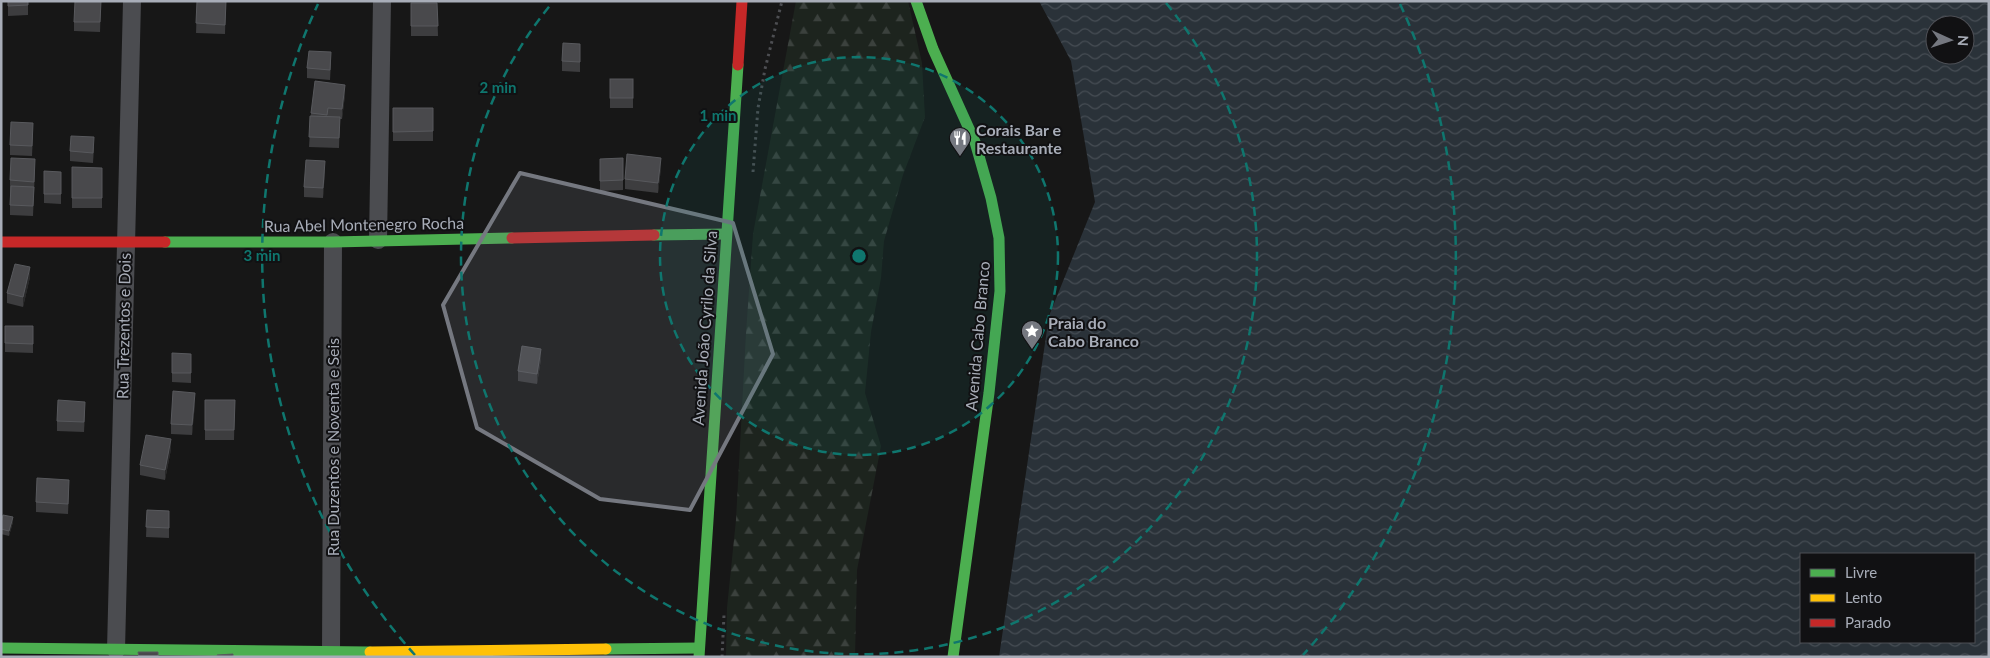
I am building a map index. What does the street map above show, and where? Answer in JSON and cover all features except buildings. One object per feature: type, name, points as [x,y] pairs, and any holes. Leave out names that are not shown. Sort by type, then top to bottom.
[{"type":"street","name":"Rua Trezentos e Dois","points":[[116,650],[132,1]]},
{"type":"street","points":[[378,240],[382,1]]},
{"type":"street","name":"Avenida João Cyrilo da Silva","points":[[699,653],[742,1]]},
{"type":"street","name":"Avenida Cabo Branco","points":[[916,1],[933,49],[975,142],[991,198],[999,238],[1000,291],[990,393],[953,657]]},
{"type":"street","name":"Rua Abel Montenegro Rocha","points":[[1,242],[334,242],[726,234]]},
{"type":"street","name":"Rua Duzentos e Noventa e Seis","points":[[331,652],[334,242]]},
{"type":"street","points":[[1,648],[305,654],[331,652],[699,653]]},
{"type":"path","points":[[753,178],[758,108],[765,69],[782,1]]},
{"type":"path","points":[[722,657],[724,608]]},
{"type":"highlighted area","points":[[520,173],[733,223],[773,354],[690,510],[600,499],[477,428],[443,305]]},
{"type":"green space","points":[[796,1],[908,1],[922,63],[925,117],[903,175],[884,241],[881,278],[871,332],[865,393],[881,446],[857,570],[855,657],[726,657],[727,608],[736,520],[753,234]]},
{"type":"water","points":[[1039,1],[1989,1],[1989,657],[999,657],[1049,316],[1095,202],[1071,61]]},
{"type":"traffic: fast","points":[[916,1],[933,49],[975,142],[991,198],[999,238],[1000,291],[989,393],[953,657]]},
{"type":"traffic: fast","points":[[699,657],[738,65]]},
{"type":"traffic: fast","points":[[654,235],[726,234]]},
{"type":"traffic: fast","points":[[165,242],[333,242],[512,238]]},
{"type":"traffic: fast","points":[[1,648],[370,652]]},
{"type":"traffic: fast","points":[[606,649],[699,648]]},
{"type":"traffic: slow","points":[[370,652],[606,649]]},
{"type":"traffic: jam","points":[[738,65],[742,1]]},
{"type":"traffic: jam","points":[[512,238],[654,235]]},
{"type":"traffic: jam","points":[[1,242],[165,242]]},
{"type":"place","name":"Corais Bar e Restaurante","points":[[960,157]]},
{"type":"place","name":"Praia do Cabo Branco","points":[[1032,350]]}]
